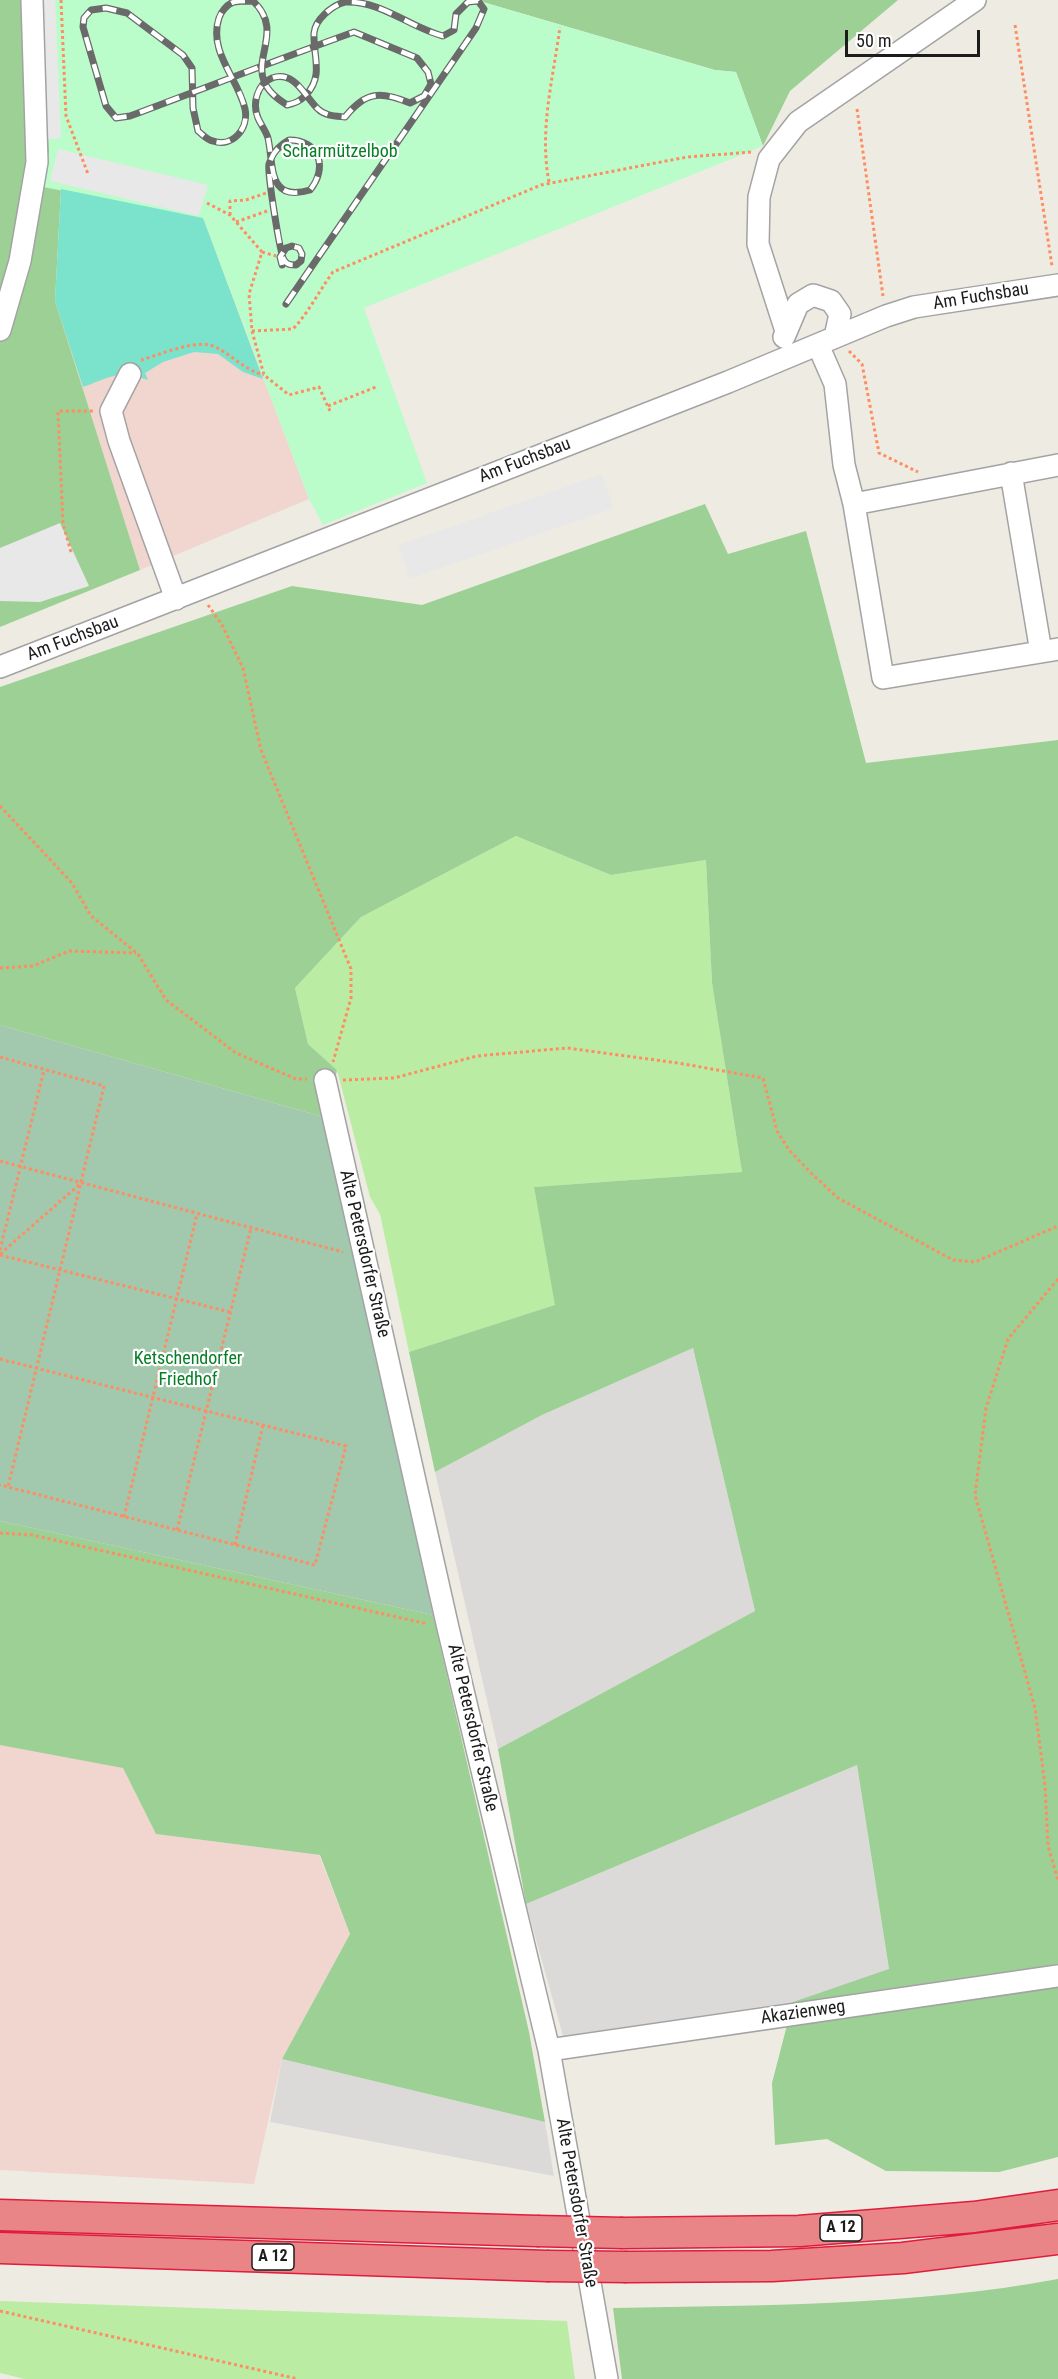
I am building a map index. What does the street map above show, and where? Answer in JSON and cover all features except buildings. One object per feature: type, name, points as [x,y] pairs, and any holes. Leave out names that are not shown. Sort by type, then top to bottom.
[{"type":"highway","name":"A 12","points":[[0,2215],[622,2233],[799,2231],[975,2217],[1058,2205]]},
{"type":"highway","name":"A 12","points":[[0,2248],[547,2266],[772,2266],[903,2258],[1058,2240]]},
{"type":"street","points":[[0,330],[20,261],[37,162],[32,0]]},
{"type":"street","points":[[786,331],[758,244],[759,197],[772,155],[798,122],[975,0]]},
{"type":"street","name":"Am Fuchsbau","points":[[0,667],[728,382],[886,316],[914,307],[1057,285]]},
{"type":"street","points":[[773,362],[798,304],[813,296],[831,301],[840,314],[826,341],[835,384],[844,465],[854,504],[883,678],[1050,651],[1011,473]]},
{"type":"street","points":[[130,374],[111,411],[119,441],[176,599]]},
{"type":"street","points":[[854,504],[1058,465]]},
{"type":"street","name":"Alte Petersdorfer Straße","points":[[325,1080],[448,1628],[549,2050],[607,2379]]},
{"type":"street","name":"Akazienweg","points":[[549,2050],[1058,1976]]},
{"type":"path","points":[[61,0],[66,116],[88,174]]},
{"type":"path","points":[[1015,25],[1057,285]]},
{"type":"path","points":[[549,182],[545,139],[550,81],[560,27]]},
{"type":"path","points":[[857,110],[886,316]]},
{"type":"path","points":[[252,331],[293,329],[308,313],[314,298],[333,272],[549,182],[713,153],[765,152],[772,155]]},
{"type":"path","points":[[230,215],[230,201],[246,200],[266,193]]},
{"type":"path","points":[[207,203],[230,215],[262,252],[276,256]]},
{"type":"path","points":[[236,222],[267,212]]},
{"type":"path","points":[[262,252],[249,294],[252,331],[264,375]]},
{"type":"path","points":[[826,341],[862,364],[879,453],[945,485]]},
{"type":"path","points":[[130,374],[132,363],[197,345],[211,345],[244,367],[264,375],[289,395],[319,387],[330,411]]},
{"type":"path","points":[[327,406],[376,387]]},
{"type":"path","points":[[71,552],[63,524],[58,411],[111,411]]},
{"type":"path","points":[[197,590],[222,625],[243,668],[261,750],[351,969],[351,998],[334,1061],[325,1080]]},
{"type":"path","points":[[0,806],[72,883],[91,916],[138,954],[166,1000],[236,1053],[296,1079],[394,1078],[477,1056],[567,1048],[678,1063],[763,1078],[777,1131],[789,1150],[811,1173],[838,1198],[954,1260],[975,1262],[1058,1226]]},
{"type":"path","points":[[0,968],[33,966],[69,951],[138,954]]},
{"type":"path","points":[[0,1057],[104,1086],[8,1487]]},
{"type":"path","points":[[0,1253],[44,1070]]},
{"type":"path","points":[[0,1161],[365,1258]]},
{"type":"path","points":[[0,1253],[81,1183]]},
{"type":"path","points":[[124,1517],[197,1214]]},
{"type":"path","points":[[177,1530],[251,1228]]},
{"type":"path","points":[[0,1253],[230,1312]]},
{"type":"path","points":[[1058,1279],[1008,1340],[986,1408],[975,1495],[1035,1708],[1045,1785],[1048,1846],[1058,1880]]},
{"type":"path","points":[[0,1359],[346,1446],[315,1565],[0,1485]]},
{"type":"path","points":[[235,1545],[263,1425]]},
{"type":"path","points":[[0,1533],[32,1535],[448,1628]]},
{"type":"path","points":[[0,2312],[298,2379]]},
{"type":"shaded area","points":[[32,0],[55,0],[61,138],[37,140]]},
{"type":"shaded area","points":[[58,149],[208,185],[199,216],[50,181]]},
{"type":"shaded area","points":[[61,189],[203,218],[263,379],[243,372],[218,354],[194,352],[163,362],[145,373],[148,380],[122,375],[108,377],[83,387],[55,301]]},
{"type":"shaded area","points":[[203,218],[309,499],[140,570],[55,301]]},
{"type":"shaded area","points":[[602,474],[614,508],[410,579],[398,545]]},
{"type":"shaded area","points":[[60,523],[89,586],[40,602],[0,601],[0,548]]},
{"type":"shaded area","points":[[693,1348],[755,1611],[498,1749],[435,1472],[542,1415]]},
{"type":"shaded area","points":[[0,1738],[123,1768],[156,1834],[319,1855],[350,1934],[282,2059],[254,2184],[0,2170]]},
{"type":"shaded area","points":[[857,1765],[889,1970],[793,2002],[563,2036],[526,1904]]},
{"type":"shaded area","points":[[282,2059],[545,2122],[554,2176],[270,2122]]},
{"type":"green space","points":[[0,0],[43,0],[49,152],[43,186],[61,189],[55,301],[140,570],[0,627]]},
{"type":"green space","name":"Scharmützelbob","points":[[43,0],[476,0],[714,70],[736,72],[763,146],[364,308],[427,483],[323,525],[309,499],[203,218],[43,187],[49,152]]},
{"type":"green space","points":[[476,0],[898,0],[790,91],[763,146],[736,72],[715,70]]},
{"type":"green space","points":[[705,504],[728,554],[806,531],[866,763],[1058,740],[1058,2157],[999,2172],[886,2171],[827,2139],[775,2145],[772,2083],[793,2002],[889,1969],[857,1765],[526,1904],[498,1749],[755,1611],[693,1348],[542,1415],[435,1472],[409,1352],[555,1305],[534,1187],[742,1172],[712,983],[706,860],[611,875],[516,836],[361,917],[295,988],[308,1044],[337,1070],[327,1118],[0,1025],[0,687],[292,586],[422,605]]},
{"type":"green space","points":[[516,836],[611,875],[706,860],[712,983],[742,1172],[534,1187],[556,1305],[409,1352],[380,1214],[370,1197],[337,1070],[308,1044],[295,988],[361,917]]},
{"type":"green space","name":"Ketschendorfer Friedhof","points":[[0,1025],[327,1118],[433,1615],[0,1521]]},
{"type":"green space","points":[[0,1521],[433,1615],[529,2032],[545,2122],[282,2059],[350,1934],[320,1855],[156,1834],[123,1768],[0,1745]]},
{"type":"green space","points":[[1058,2279],[1058,2379],[622,2379],[613,2308],[837,2303],[948,2294]]},
{"type":"green space","points":[[0,2301],[567,2321],[575,2379],[25,2379],[0,2373]]},
{"type":"railway","points":[[282,265],[280,257],[286,248],[292,246],[299,248],[302,254],[301,261],[296,265],[288,264],[284,260],[282,254],[280,243],[274,212],[269,164],[271,160],[272,156],[289,140],[300,141],[308,145],[318,157],[319,173],[310,190],[296,193],[286,191],[279,186],[275,179],[273,170],[271,159],[268,138],[256,113],[259,90],[263,85],[267,81],[272,78],[287,78],[299,86],[304,92],[309,98],[313,104],[321,111],[345,117],[360,102],[374,96],[390,96],[410,103],[424,96],[431,84],[428,72],[417,58],[354,32],[326,42],[298,53],[270,63],[242,74],[214,84],[186,95],[130,116],[116,118],[106,106],[83,27],[84,18],[91,10],[106,8],[127,13],[183,55],[192,68],[193,108],[198,131],[209,139],[227,142],[238,135],[246,116],[241,98],[236,86],[231,76],[225,65],[217,42],[219,18],[231,3],[253,1],[262,11],[267,32],[262,62],[262,72],[264,81],[266,85],[271,92],[287,105],[295,103],[306,95],[311,88],[315,81],[316,73],[316,58],[315,50],[314,41],[315,28],[321,18],[335,6],[345,2],[371,5],[443,36],[454,30],[456,14],[468,2],[478,1],[484,9],[476,28],[286,304]]}]
